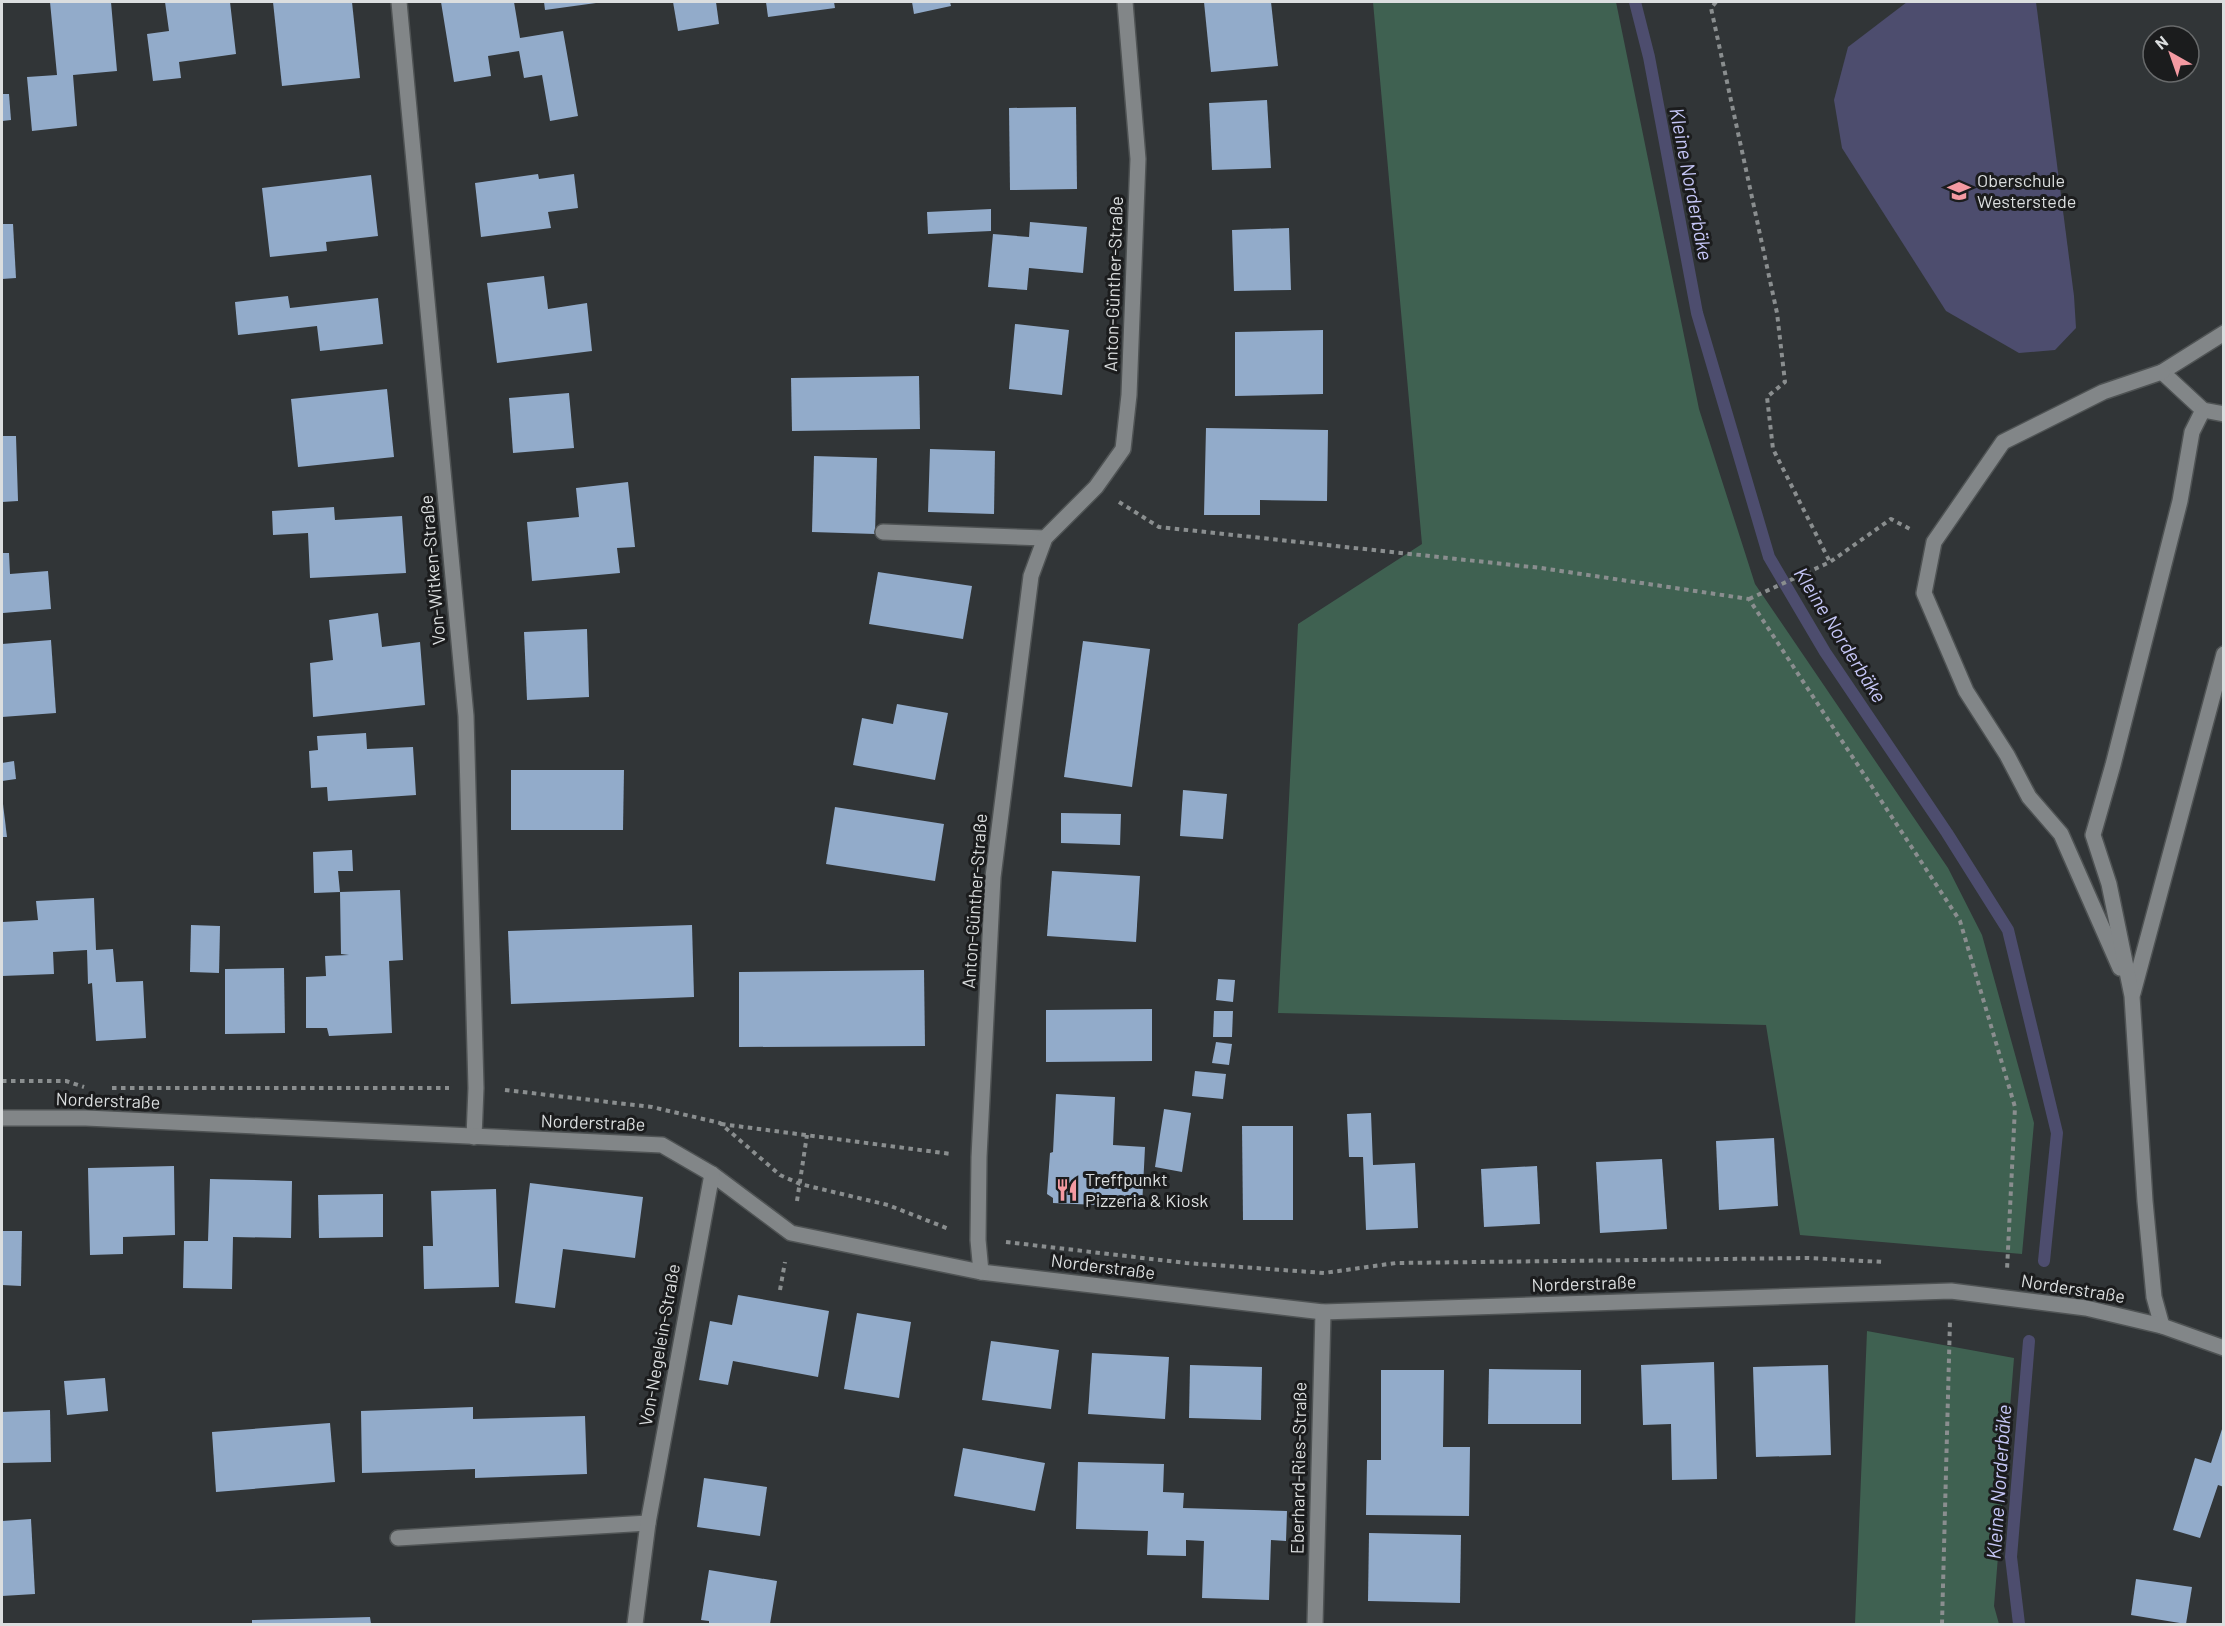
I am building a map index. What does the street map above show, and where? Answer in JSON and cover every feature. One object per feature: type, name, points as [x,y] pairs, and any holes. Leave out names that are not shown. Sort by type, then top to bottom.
[{"type":"street","name":"Von-Witken-Straße","points":[[399,2],[466,716],[476,1088],[474,1137]]},
{"type":"street","name":"Anton-Günther-Straße","points":[[981,1272],[978,1240],[979,1157],[993,876],[1031,576],[1045,538],[1096,487],[1123,449],[1129,395],[1138,159],[1125,2]]},
{"type":"street","points":[[2132,996],[2061,834],[2029,797],[2007,755],[1966,691],[1924,593],[1934,542],[2003,442],[2103,392],[2162,372],[2223,333]]},
{"type":"street","points":[[2162,372],[2203,410],[2223,414]]},
{"type":"street","points":[[2162,1326],[2154,1297],[2145,1201],[2132,996],[2109,884],[2093,835],[2116,754],[2180,501],[2192,432],[2203,410]]},
{"type":"street","points":[[883,532],[1045,538]]},
{"type":"street","points":[[2132,996],[2223,654]]},
{"type":"street","name":"Norderstraße","points":[[2,1118],[86,1118],[662,1145],[711,1174],[791,1233],[981,1272],[1323,1312],[1951,1291],[2086,1308],[2162,1326],[2223,1348]]},
{"type":"street","name":"Von-Negelein-Straße","points":[[635,1624],[648,1523],[711,1174]]},
{"type":"street","name":"Eberhard-Ries-Straße","points":[[1315,1624],[1323,1312]]},
{"type":"street","points":[[398,1538],[648,1523]]},
{"type":"path","points":[[1709,2],[1777,313],[1785,382],[1767,397],[1773,449],[1830,562]]},
{"type":"path","points":[[1711,8],[1716,2]]},
{"type":"path","points":[[1096,487],[1159,527],[1541,568],[1749,599],[1830,562],[1891,519],[1934,542]]},
{"type":"path","points":[[1749,599],[1960,921],[2015,1107],[2007,1270]]},
{"type":"path","points":[[720,1123],[979,1157]]},
{"type":"path","points":[[800,1184],[807,1135]]},
{"type":"path","points":[[1942,1624],[1951,1291]]},
{"type":"green space","points":[[1373,2],[1616,2],[1699,409],[1755,584],[1948,868],[1982,935],[2034,1123],[2022,1254],[1800,1235],[1766,1025],[1278,1013],[1298,624],[1422,544]]},
{"type":"green space","points":[[1867,1331],[2014,1358],[1994,1606],[1999,1624],[1855,1624]]},
{"type":"water","points":[[1907,2],[2036,2],[2074,296],[2076,328],[2055,350],[2019,353],[1946,311],[1842,148],[1834,100],[1848,47]]},
{"type":"building","points":[[50,2],[111,2],[117,71],[73,75],[77,126],[32,131],[27,77],[57,75]]},
{"type":"building","points":[[165,2],[230,2],[236,54],[179,62],[181,78],[153,81],[147,34],[169,31]]},
{"type":"building","points":[[273,2],[352,2],[360,78],[282,86]]},
{"type":"building","points":[[441,2],[514,2],[520,38],[563,31],[578,116],[550,121],[542,75],[524,78],[519,51],[488,56],[491,76],[454,82]]},
{"type":"building","points":[[544,2],[596,2],[596,3],[545,10]]},
{"type":"building","points":[[673,2],[716,2],[719,24],[678,31]]},
{"type":"building","points":[[766,2],[834,2],[835,8],[768,17]]},
{"type":"building","points":[[912,2],[950,2],[951,6],[914,14]]},
{"type":"building","points":[[1204,2],[1271,2],[1278,66],[1211,72]]},
{"type":"building","points":[[2,94],[9,94],[11,120],[2,121]]},
{"type":"building","points":[[1267,100],[1271,168],[1212,170],[1209,103]]},
{"type":"building","points":[[1076,107],[1077,189],[1010,190],[1009,108]]},
{"type":"building","points":[[538,174],[539,179],[574,174],[578,208],[548,212],[551,228],[481,237],[475,183]]},
{"type":"building","points":[[371,175],[378,236],[326,242],[327,251],[270,257],[262,188]]},
{"type":"building","points":[[991,209],[991,231],[928,234],[927,212]]},
{"type":"building","points":[[1030,222],[1087,227],[1083,273],[1029,268],[1027,290],[988,287],[993,234],[1029,237]]},
{"type":"building","points":[[2,224],[13,224],[16,278],[2,279]]},
{"type":"building","points":[[1289,228],[1291,290],[1234,291],[1232,230]]},
{"type":"building","points":[[544,276],[548,309],[587,303],[592,351],[497,363],[487,283]]},
{"type":"building","points":[[288,296],[290,308],[378,298],[383,344],[320,351],[317,326],[238,335],[235,302]]},
{"type":"building","points":[[1015,324],[1069,330],[1062,395],[1009,389]]},
{"type":"building","points":[[1323,330],[1323,394],[1235,396],[1235,332]]},
{"type":"building","points":[[919,376],[920,429],[792,431],[791,378]]},
{"type":"building","points":[[387,389],[394,457],[298,467],[291,399]]},
{"type":"building","points":[[569,393],[574,448],[513,453],[509,398]]},
{"type":"building","points":[[1206,428],[1328,430],[1327,501],[1260,500],[1260,515],[1204,515]]},
{"type":"building","points":[[2,436],[16,436],[18,501],[2,502]]},
{"type":"building","points":[[930,449],[995,451],[994,514],[928,512]]},
{"type":"building","points":[[814,456],[877,458],[875,534],[812,532]]},
{"type":"building","points":[[628,482],[635,547],[617,548],[620,573],[532,581],[527,522],[579,517],[576,488]]},
{"type":"building","points":[[334,507],[335,520],[402,516],[406,573],[310,578],[308,533],[273,535],[272,511]]},
{"type":"building","points":[[2,553],[9,553],[10,574],[48,571],[51,609],[3,613]]},
{"type":"building","points":[[878,572],[972,586],[963,639],[869,624]]},
{"type":"building","points":[[378,613],[382,647],[420,642],[425,705],[313,717],[310,663],[333,660],[329,620]]},
{"type":"building","points":[[587,629],[589,697],[527,700],[524,632]]},
{"type":"building","points":[[51,640],[56,713],[2,717],[2,644]]},
{"type":"building","points":[[1083,641],[1150,649],[1132,787],[1064,777]]},
{"type":"building","points":[[897,704],[948,713],[935,780],[853,765],[862,718],[893,724]]},
{"type":"building","points":[[366,733],[367,749],[413,747],[416,795],[328,801],[327,787],[311,788],[309,751],[318,750],[317,736]]},
{"type":"building","points":[[14,761],[16,779],[2,781],[2,763]]},
{"type":"building","points":[[511,770],[624,770],[623,830],[511,830]]},
{"type":"building","points":[[1183,790],[1227,794],[1223,839],[1180,836]]},
{"type":"building","points":[[2,796],[7,837],[2,837]]},
{"type":"building","points":[[835,807],[944,824],[935,881],[826,864]]},
{"type":"building","points":[[1061,813],[1121,814],[1120,845],[1061,843]]},
{"type":"building","points":[[352,850],[353,871],[338,871],[340,892],[314,893],[313,852]]},
{"type":"building","points":[[1052,871],[1140,876],[1136,942],[1047,936]]},
{"type":"building","points":[[400,890],[403,960],[389,961],[392,1033],[329,1036],[327,1028],[306,1028],[306,977],[326,976],[325,956],[349,955],[341,954],[340,892]]},
{"type":"building","points":[[94,898],[96,950],[113,949],[116,982],[143,981],[146,1038],[96,1041],[92,983],[88,984],[87,950],[53,952],[54,974],[2,976],[2,922],[38,920],[36,901]]},
{"type":"building","points":[[191,925],[220,926],[219,973],[190,972]]},
{"type":"building","points":[[692,925],[694,997],[511,1004],[508,931]]},
{"type":"building","points":[[284,968],[285,1033],[225,1034],[225,969]]},
{"type":"building","points":[[924,970],[925,1046],[739,1047],[739,972]]},
{"type":"building","points":[[1218,979],[1235,980],[1233,1002],[1216,1000]]},
{"type":"building","points":[[1152,1009],[1152,1061],[1046,1062],[1046,1010]]},
{"type":"building","points":[[1214,1011],[1233,1011],[1232,1037],[1213,1037]]},
{"type":"building","points":[[1216,1042],[1232,1044],[1229,1065],[1212,1063]]},
{"type":"building","points":[[1195,1071],[1226,1074],[1223,1099],[1192,1096]]},
{"type":"building","points":[[1056,1094],[1115,1097],[1113,1145],[1145,1147],[1142,1207],[1053,1203],[1053,1198],[1047,1194],[1050,1153],[1053,1152]]},
{"type":"building","points":[[1164,1109],[1191,1113],[1182,1172],[1155,1167]]},
{"type":"building","points":[[1371,1113],[1373,1165],[1415,1163],[1418,1228],[1366,1230],[1363,1157],[1349,1157],[1347,1114]]},
{"type":"building","points":[[1242,1126],[1293,1126],[1293,1220],[1243,1220]]},
{"type":"building","points":[[1774,1138],[1778,1206],[1719,1210],[1716,1141]]},
{"type":"building","points":[[1662,1159],[1667,1229],[1600,1233],[1596,1162]]},
{"type":"building","points":[[174,1166],[175,1235],[123,1237],[123,1254],[90,1255],[88,1168]]},
{"type":"building","points":[[1537,1166],[1540,1224],[1484,1227],[1481,1169]]},
{"type":"building","points":[[210,1179],[292,1181],[291,1238],[233,1237],[232,1289],[183,1288],[184,1241],[208,1241]]},
{"type":"building","points":[[530,1183],[643,1197],[635,1258],[563,1249],[555,1308],[515,1303]]},
{"type":"building","points":[[496,1189],[499,1287],[424,1289],[423,1246],[433,1246],[431,1191]]},
{"type":"building","points":[[383,1194],[383,1237],[319,1238],[318,1195]]},
{"type":"building","points":[[2,1231],[22,1231],[21,1286],[2,1285]]},
{"type":"building","points":[[738,1295],[829,1311],[818,1377],[733,1361],[728,1385],[699,1380],[710,1321],[732,1325]]},
{"type":"building","points":[[857,1313],[911,1322],[899,1398],[844,1389]]},
{"type":"building","points":[[991,1341],[1059,1350],[1051,1409],[982,1400]]},
{"type":"building","points":[[1092,1353],[1169,1357],[1165,1419],[1088,1414]]},
{"type":"building","points":[[1714,1362],[1717,1479],[1672,1480],[1671,1424],[1643,1425],[1641,1365]]},
{"type":"building","points":[[1190,1365],[1262,1367],[1261,1420],[1189,1418]]},
{"type":"building","points":[[1828,1365],[1831,1455],[1756,1457],[1753,1367]]},
{"type":"building","points":[[1489,1369],[1581,1370],[1581,1424],[1488,1424]]},
{"type":"building","points":[[1381,1370],[1444,1370],[1443,1447],[1470,1447],[1469,1516],[1366,1515],[1367,1460],[1381,1460]]},
{"type":"building","points":[[105,1378],[108,1411],[67,1415],[64,1381]]},
{"type":"building","points":[[473,1407],[473,1419],[585,1416],[587,1474],[475,1478],[475,1469],[362,1473],[361,1411]]},
{"type":"building","points":[[50,1410],[51,1462],[2,1463],[2,1412]]},
{"type":"building","points":[[330,1423],[335,1482],[216,1492],[212,1432]]},
{"type":"building","points":[[2223,1426],[2224,1487],[2218,1485],[2200,1538],[2173,1530],[2195,1458],[2211,1463]]},
{"type":"building","points":[[963,1448],[1045,1463],[1035,1511],[954,1496]]},
{"type":"building","points":[[1078,1462],[1164,1464],[1163,1492],[1184,1493],[1183,1508],[1287,1511],[1286,1541],[1271,1540],[1269,1600],[1202,1598],[1204,1541],[1186,1540],[1186,1556],[1147,1555],[1148,1531],[1076,1529]]},
{"type":"building","points":[[704,1478],[767,1487],[760,1536],[697,1527]]},
{"type":"building","points":[[31,1519],[35,1594],[2,1596],[2,1521]]},
{"type":"building","points":[[1369,1533],[1461,1535],[1460,1603],[1368,1601]]},
{"type":"building","points":[[709,1570],[777,1581],[770,1624],[709,1624],[709,1621],[701,1620]]},
{"type":"building","points":[[2136,1579],[2192,1587],[2186,1624],[2131,1615]]},
{"type":"building","points":[[370,1617],[371,1624],[252,1624],[252,1620]]},
{"type":"waterway","name":"Kleine Norderbäke","points":[[1635,2],[1649,57],[1697,313],[1769,557],[1825,652],[1947,833],[2008,930],[2057,1133],[2044,1261]]},
{"type":"waterway","name":"Kleine Norderbäke","points":[[2019,1624],[2011,1557],[2029,1341]]},
{"type":"place","name":"Oberschule Westerstede","points":[[1959,191]]},
{"type":"place","name":"Treffpunkt Pizzeria & Kiosk","points":[[1067,1190]]}]
